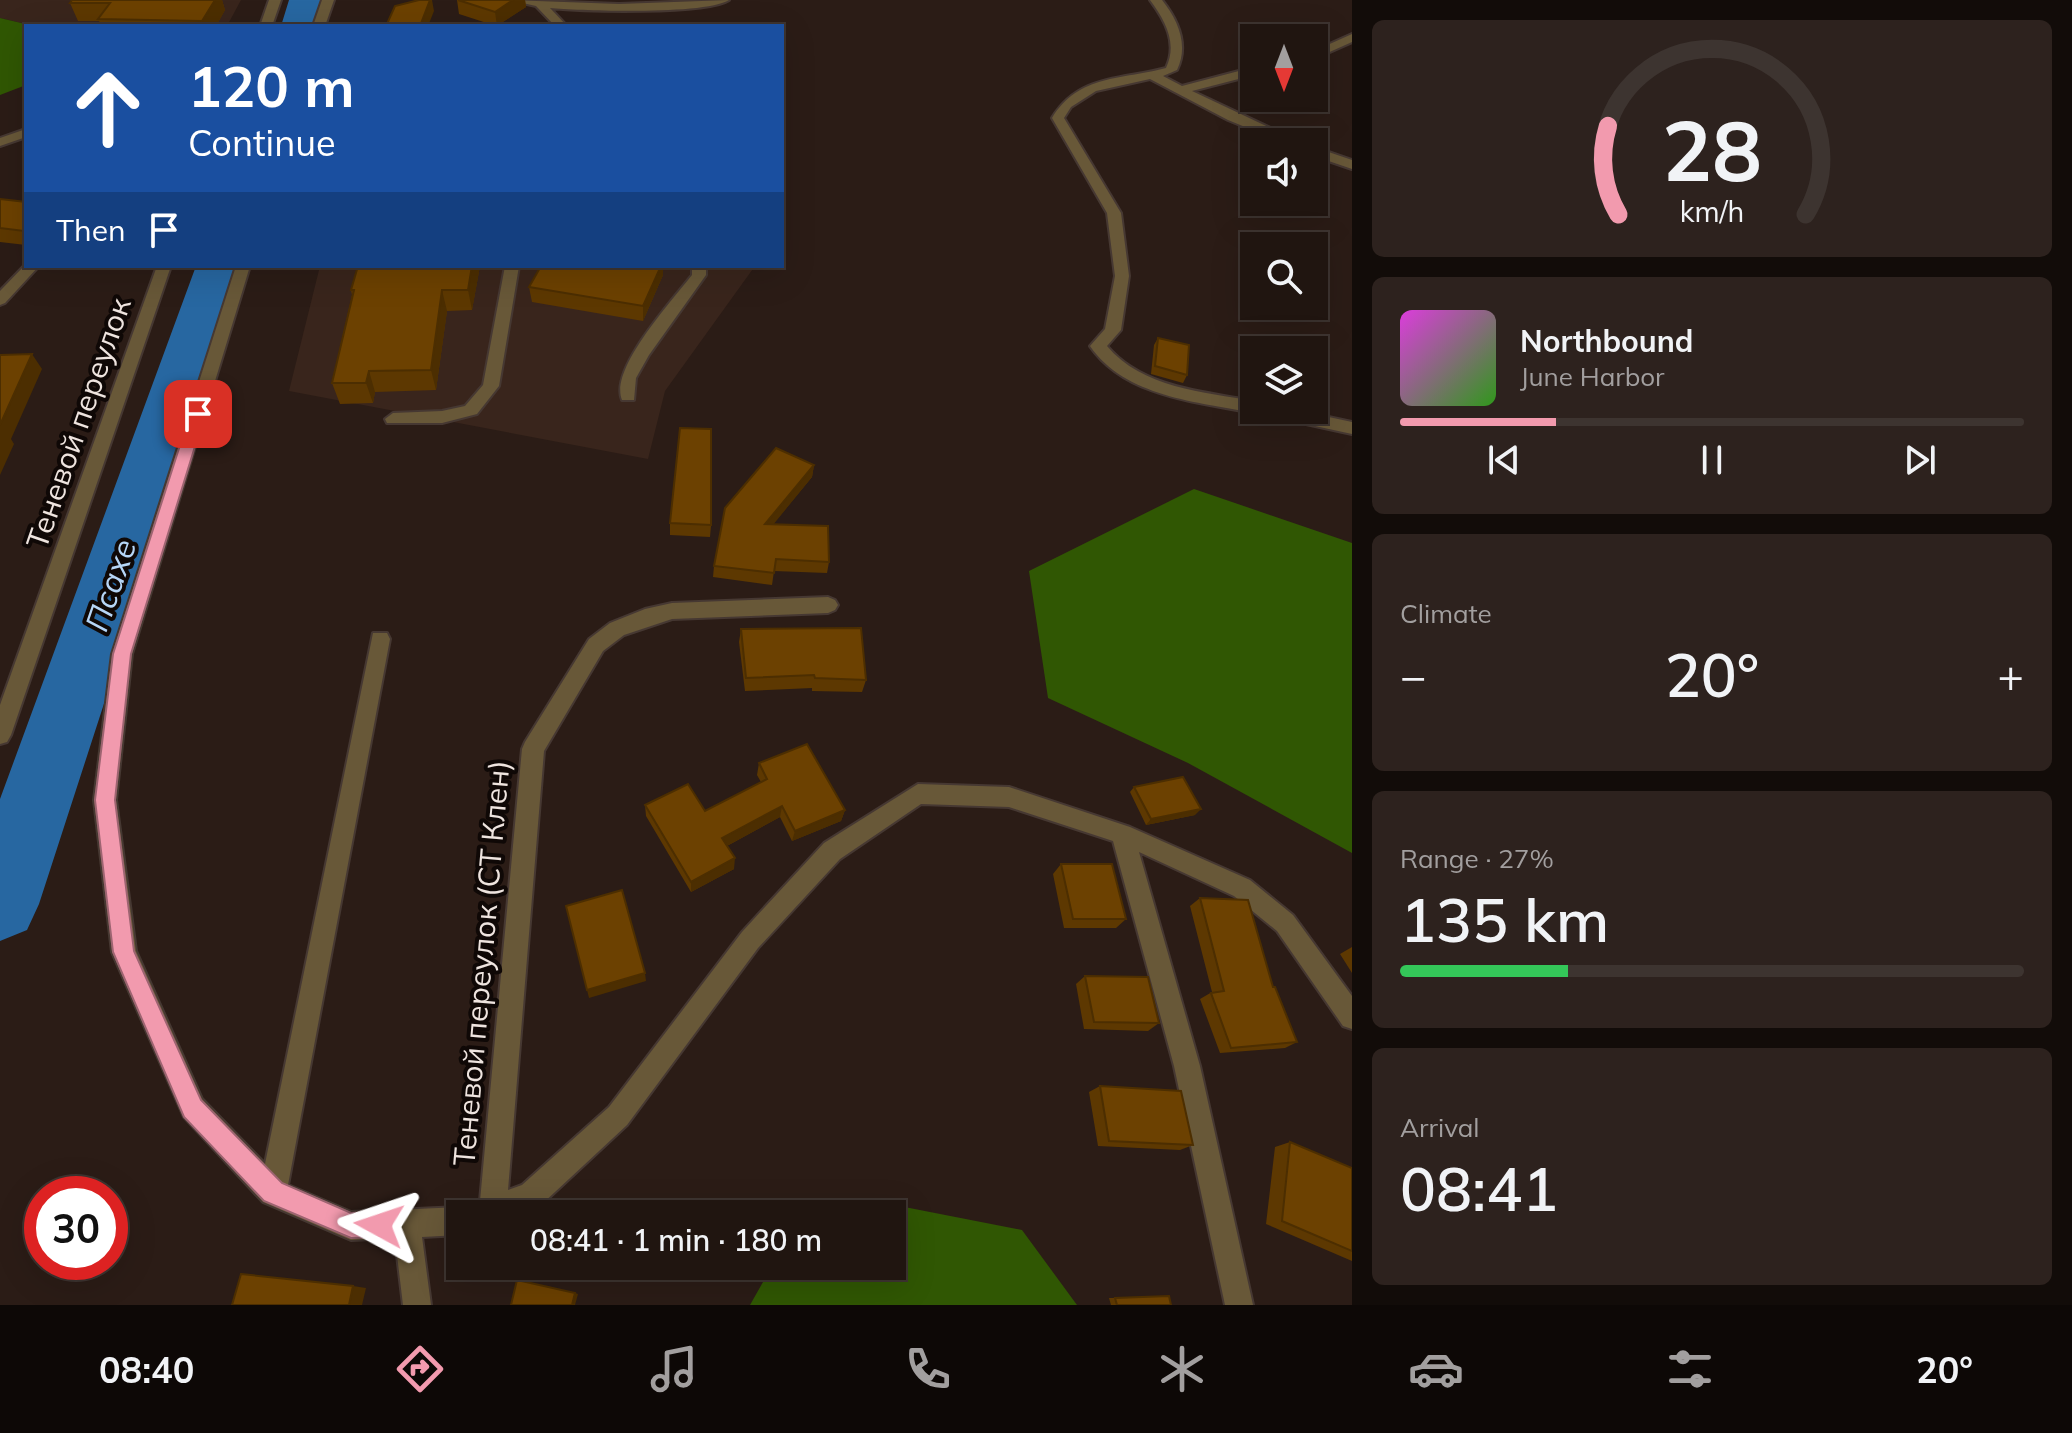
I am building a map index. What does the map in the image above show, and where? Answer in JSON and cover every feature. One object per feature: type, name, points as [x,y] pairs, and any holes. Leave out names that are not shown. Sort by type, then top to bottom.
[{"type":"street","points":[[267,24],[275,0]]},
{"type":"street","points":[[320,24],[328,0]]},
{"type":"street","points":[[515,0],[540,4],[682,5],[723,0]]},
{"type":"street","points":[[1156,0],[1163,7],[1178,44],[1177,61],[1171,70],[1086,89],[1064,102],[1058,118],[1114,213],[1122,276],[1113,330],[1098,346],[1107,360],[1133,376],[1177,391],[1240,404]]},
{"type":"street","points":[[540,4],[559,24]]},
{"type":"street","points":[[1328,49],[1352,38]]},
{"type":"street","points":[[1182,90],[1240,75]]},
{"type":"street","points":[[1153,76],[1259,128]]},
{"type":"street","points":[[0,142],[24,134]]},
{"type":"street","points":[[1328,156],[1352,165]]},
{"type":"street","points":[[0,300],[30,268]]},
{"type":"street","name":"Теневой переулок","points":[[0,735],[163,268]]},
{"type":"street","points":[[242,268],[122,654],[105,800],[124,952],[193,1108],[273,1192],[351,1226],[446,1222]]},
{"type":"street","points":[[393,419],[442,417],[471,410],[491,386],[512,268]]},
{"type":"street","points":[[628,396],[628,378],[699,275],[699,268]]},
{"type":"street","points":[[1328,423],[1352,428]]},
{"type":"street","name":"Теневой переулок (СТ Клен)","points":[[488,1200],[533,749],[596,645],[617,629],[672,611],[828,605]]},
{"type":"street","points":[[273,1192],[380,639]]},
{"type":"street","name":"Теневой переулок (СТ Клен)","points":[[518,1200],[531,1195],[618,1116],[750,940],[832,851],[918,794],[1009,797],[1122,834],[1242,888],[1285,923],[1352,1017]]},
{"type":"street","points":[[1122,834],[1187,1066],[1239,1305]]},
{"type":"street","points":[[407,1224],[417,1305]]},
{"type":"shaded area","points":[[0,0],[241,0],[228,24],[26,24],[0,18]]},
{"type":"shaded area","points":[[320,268],[754,268],[665,391],[648,459],[289,391]]},
{"type":"green space","points":[[0,18],[26,24],[24,86],[0,95]]},
{"type":"green space","points":[[1194,489],[1352,543],[1352,853],[1188,763],[1048,698],[1029,571]]},
{"type":"green space","points":[[906,1207],[1022,1230],[1077,1305],[750,1305],[764,1280],[906,1280]]},
{"type":"building","points":[[72,0],[215,0],[202,21],[98,19],[110,3],[70,3]]},
{"type":"building","points":[[430,0],[421,24],[387,24],[395,6]]},
{"type":"building","points":[[458,0],[513,0],[495,12]]},
{"type":"building","points":[[0,199],[24,202],[24,231],[0,228]]},
{"type":"building","points":[[357,268],[472,268],[468,290],[442,290],[431,370],[369,371],[366,383],[332,383],[354,290],[351,290]]},
{"type":"building","points":[[540,268],[660,268],[643,306],[529,287]]},
{"type":"building","points":[[1158,338],[1189,345],[1187,375],[1155,366]]},
{"type":"building","points":[[32,354],[0,425],[0,355]]},
{"type":"building","points":[[680,428],[711,429],[711,525],[670,523]]},
{"type":"building","points":[[776,448],[814,465],[765,524],[828,526],[829,562],[776,559],[774,573],[714,566],[725,508]]},
{"type":"building","points":[[861,628],[866,680],[815,678],[814,675],[746,678],[741,629]]},
{"type":"building","points":[[807,744],[845,810],[795,831],[782,806],[722,838],[735,858],[691,882],[645,805],[688,784],[705,811],[767,779],[759,763]]},
{"type":"building","points":[[1183,777],[1201,809],[1151,819],[1134,787]]},
{"type":"building","points":[[1061,864],[1112,864],[1126,919],[1073,919]]},
{"type":"building","points":[[622,890],[645,973],[587,990],[566,906]]},
{"type":"building","points":[[1200,898],[1248,900],[1273,987],[1297,1042],[1231,1048],[1211,993],[1224,991]]},
{"type":"building","points":[[1085,976],[1148,977],[1159,1023],[1094,1022]]},
{"type":"building","points":[[1100,1086],[1181,1091],[1193,1145],[1109,1141]]},
{"type":"building","points":[[1290,1142],[1352,1168],[1352,1251],[1282,1221]]},
{"type":"building","points":[[241,1274],[353,1286],[349,1305],[232,1305]]},
{"type":"building","points":[[517,1280],[575,1293],[572,1305],[511,1305]]},
{"type":"building","points":[[1169,1296],[1171,1305],[1117,1305],[1115,1298]]},
{"type":"waterway","name":"Псахе","points":[[301,24],[308,0]]},
{"type":"waterway","name":"Псахе","points":[[0,904],[220,268]]},
{"type":"route","points":[[198,414],[122,654],[105,800],[124,952],[193,1108],[273,1192],[351,1226],[379,1225]]}]
